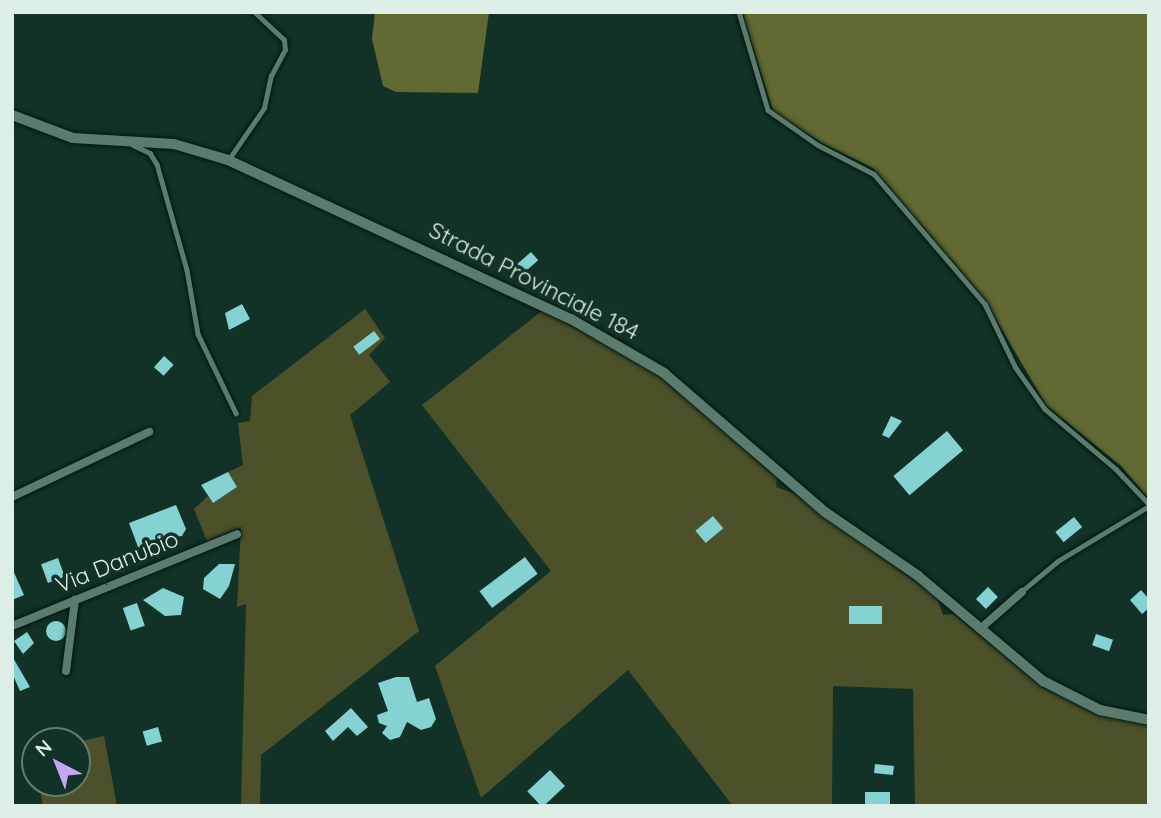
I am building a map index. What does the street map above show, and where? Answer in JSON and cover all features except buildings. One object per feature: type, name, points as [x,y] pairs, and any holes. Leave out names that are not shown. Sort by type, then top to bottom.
[{"type":"street","name":"Strada Provinciale 184","points":[[12,115],[73,138],[174,144],[228,160],[571,319],[648,363],[825,512],[917,575],[1024,668],[1062,692],[1100,710],[1149,720]]},
{"type":"street","points":[[12,497],[149,432]]},
{"type":"street","name":"Via Danubio","points":[[12,626],[237,534]]},
{"type":"street","points":[[980,629],[1022,592]]},
{"type":"street","points":[[66,671],[75,600]]},
{"type":"lane","points":[[228,160],[264,107],[271,76],[285,50],[284,40],[254,12]]},
{"type":"lane","points":[[739,12],[768,110],[809,139],[874,174],[985,304],[1016,369],[1045,409],[1116,468],[1149,505],[1058,561],[1022,592]]},
{"type":"lane","points":[[122,139],[150,153],[157,164],[187,270],[198,334],[236,413]]},
{"type":"green space","points":[[375,12],[489,12],[478,93],[396,92],[383,86],[372,39]]},
{"type":"green space","points":[[742,12],[1149,12],[1149,499],[1121,466],[1046,405],[983,297],[873,168],[822,143],[773,111]]},
{"type":"green space","points":[[365,309],[385,338],[369,355],[390,382],[350,415],[419,631],[261,755],[260,806],[241,806],[246,604],[237,607],[241,527],[207,541],[194,509],[208,496],[213,503],[237,487],[228,472],[243,465],[238,423],[250,421],[252,396]]},
{"type":"green space","points":[[543,310],[660,375],[777,478],[776,487],[793,493],[912,579],[937,598],[943,615],[954,614],[1043,688],[1098,713],[1149,724],[1149,806],[915,806],[913,689],[833,686],[832,806],[733,806],[628,670],[481,798],[435,666],[551,571],[422,405]]},
{"type":"green space","points":[[104,736],[117,806],[43,806],[41,797],[91,797],[91,739]]}]
